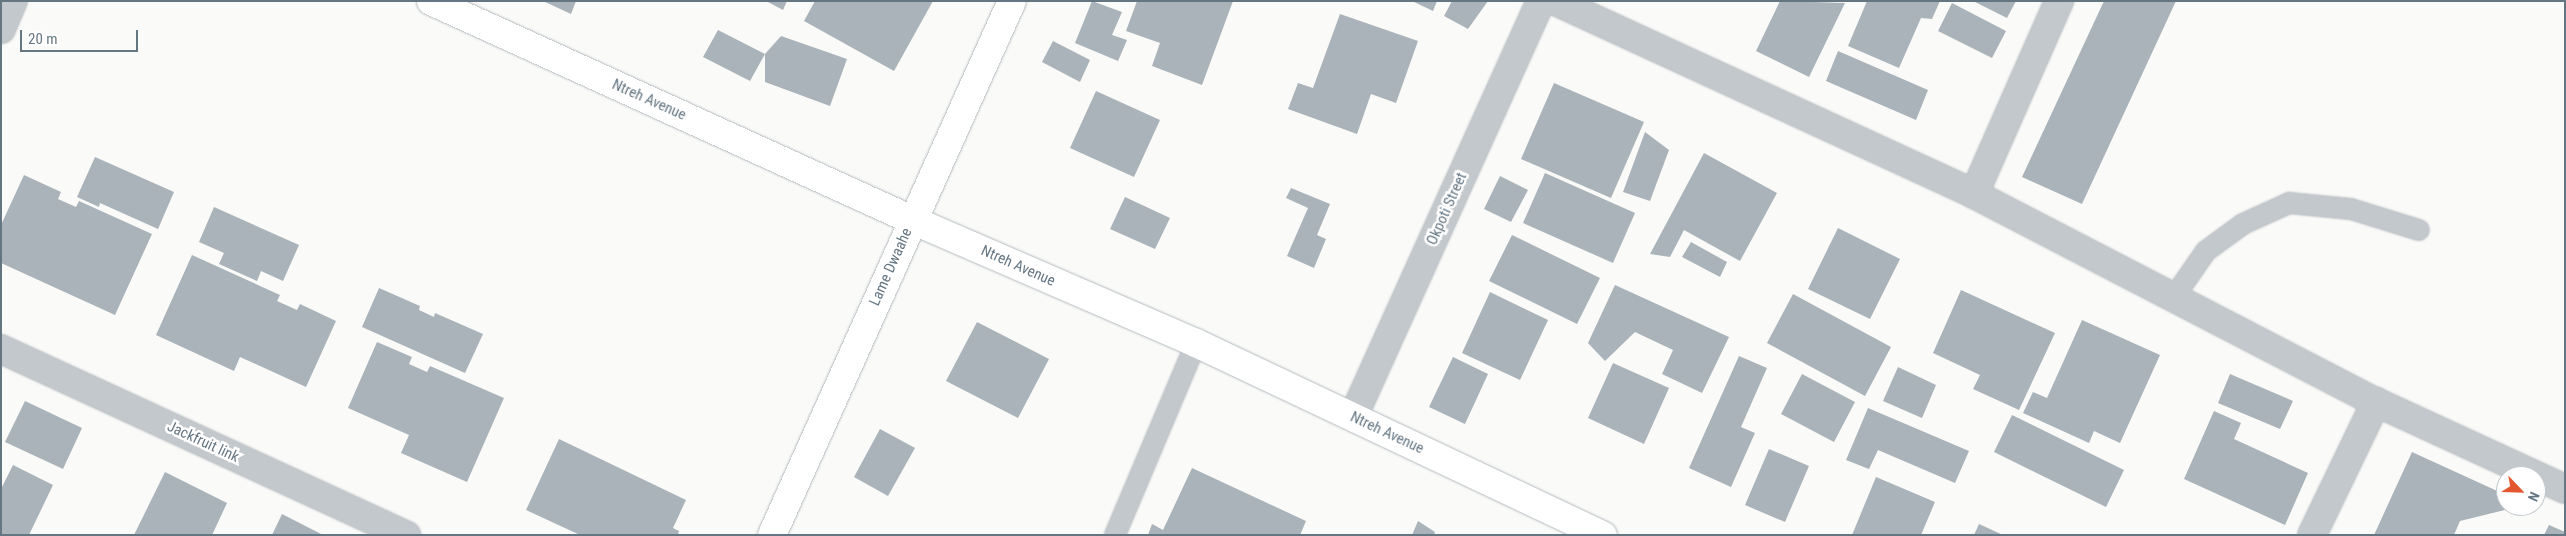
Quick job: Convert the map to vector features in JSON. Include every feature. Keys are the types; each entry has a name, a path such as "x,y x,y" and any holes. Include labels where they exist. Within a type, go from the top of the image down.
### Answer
{"street":[{"path":"1,28 14,1"},
{"name":"Ntreh Avenue","path":"432,1 912,220 1196,343 1603,535"},
{"name":"Lame Dwaahe","path":"772,535 1012,1"},
{"name":"Okpoti Street","path":"1352,417 1541,1"},
{"path":"1555,1 1974,194 2376,402 2565,489"},
{"path":"1974,194 2060,1"},
{"name":"Jackfruit link","path":"1,349 406,535"},
{"path":"2312,535 2376,402"}],"lane":[{"path":"2174,297 2206,251 2243,224 2289,202 2351,209 2419,230"},
{"path":"1115,535 1196,343"}],"building":[{"path":"543,1 576,1 571,14"},
{"path":"766,1 787,1 783,10"},
{"path":"815,1 933,1 894,71 804,21"},
{"path":"1092,1 1122,12 1112,35 1127,40 1118,61 1075,43"},
{"path":"1137,1 1233,1 1202,85 1152,66 1160,43 1126,31"},
{"path":"1412,1 1437,1 1433,11"},
{"path":"1452,1 1488,1 1468,29 1444,16"},
{"path":"1780,1 1845,3 1809,77 1756,51"},
{"path":"1867,1 1940,1 1932,19 1921,18 1899,68 1848,46"},
{"path":"1973,1 2016,1 2007,18"},
{"path":"2104,1 2176,1 2082,204 2022,177"},
{"path":"1952,3 2006,31 1992,58 1938,31"},
{"path":"1340,14 1418,41 1396,103 1371,94 1357,134 1288,109 1298,83 1313,88"},
{"path":"718,30 765,54 750,81 703,57"},
{"path":"781,36 847,59 830,106 765,82 765,54"},
{"path":"1053,41 1090,60 1080,82 1042,62"},
{"path":"1838,51 1928,90 1916,120 1826,81"},
{"path":"1554,83 1644,122 1611,198 1521,159"},
{"path":"1096,91 1160,120 1134,177 1070,148"},
{"path":"1645,132 1669,150 1650,201 1623,192"},
{"path":"1704,153 1777,193 1740,261 1684,230 1670,257 1650,254"},
{"path":"95,157 174,192 158,229 100,203 99,207 77,197"},
{"path":"1545,173 1635,213 1613,263 1523,223"},
{"path":"24,175 61,192 58,199 76,207 79,201 152,234 115,315 1,263 1,225"},
{"path":"1500,176 1528,190 1511,222 1484,209"},
{"path":"1291,188 1330,204 1317,235 1326,239 1314,268 1287,256 1308,208 1286,198"},
{"path":"1125,197 1170,218 1155,249 1110,229"},
{"path":"214,207 299,245 283,281 261,271 257,281 219,264 224,253 199,242"},
{"path":"1838,228 1900,259 1870,319 1808,289"},
{"path":"1512,235 1600,278 1577,324 1489,281"},
{"path":"1691,242 1727,262 1720,277 1682,257"},
{"path":"192,255 280,295 277,301 297,310 300,304 336,321 306,387 240,357 234,371 156,335"},
{"path":"1615,285 1729,337 1702,393 1662,374 1673,350 1635,332 1605,361 1588,343"},
{"path":"379,288 420,306 419,310 434,317 435,313 483,334 465,373 362,327"},
{"path":"1961,290 2055,333 2019,410 1973,389 1980,375 1933,353"},
{"path":"1490,292 1548,320 1520,380 1462,353"},
{"path":"1793,294 1891,347 1865,396 1767,343"},
{"path":"2082,320 2160,355 2120,443 2094,431 2089,443 2023,413 2033,392 2047,398"},
{"path":"977,322 1049,359 1018,418 946,381"},
{"path":"377,342 412,357 409,364 427,372 430,366 504,398 467,482 401,453 409,435 348,408"},
{"path":"1739,356 1767,368 1741,427 1755,433 1731,487 1689,468"},
{"path":"1453,357 1488,374 1465,424 1429,407"},
{"path":"1613,363 1669,388 1644,444 1588,418"},
{"path":"1898,367 1936,385 1922,418 1883,401"},
{"path":"1802,374 1855,402 1834,442 1781,414"},
{"path":"2230,374 2293,401 2280,429 2218,403"},
{"path":"25,401 82,428 63,469 5,442"},
{"path":"1868,408 1969,451 1955,483 1878,450 1869,469 1846,460"},
{"path":"2214,411 2241,423 2234,439 2308,473 2285,525 2184,479"},
{"path":"2012,415 2124,470 2106,507 1994,452"},
{"path":"880,429 915,448 888,496 854,477"},
{"path":"559,439 686,500 673,528 679,531 678,535 580,535 526,510"},
{"path":"1769,449 1809,466 1785,522 1745,505"},
{"path":"2412,452 2496,490 2496,512 2460,521 2454,535 2374,535"},
{"path":"13,465 53,485 29,535 1,535 1,489"},
{"path":"1192,468 1306,521 1300,535 1148,535 1152,524 1163,530"},
{"path":"165,472 227,503 212,535 134,535"},
{"path":"1876,477 1935,502 1921,535 1852,535"},
{"path":"282,514 323,535 272,535"},
{"path":"1418,521 1435,532 1434,535 1412,535"},
{"path":"1979,524 2003,535 1974,535"},
{"path":"2549,525 2565,532 2565,535 2544,535"}]}
